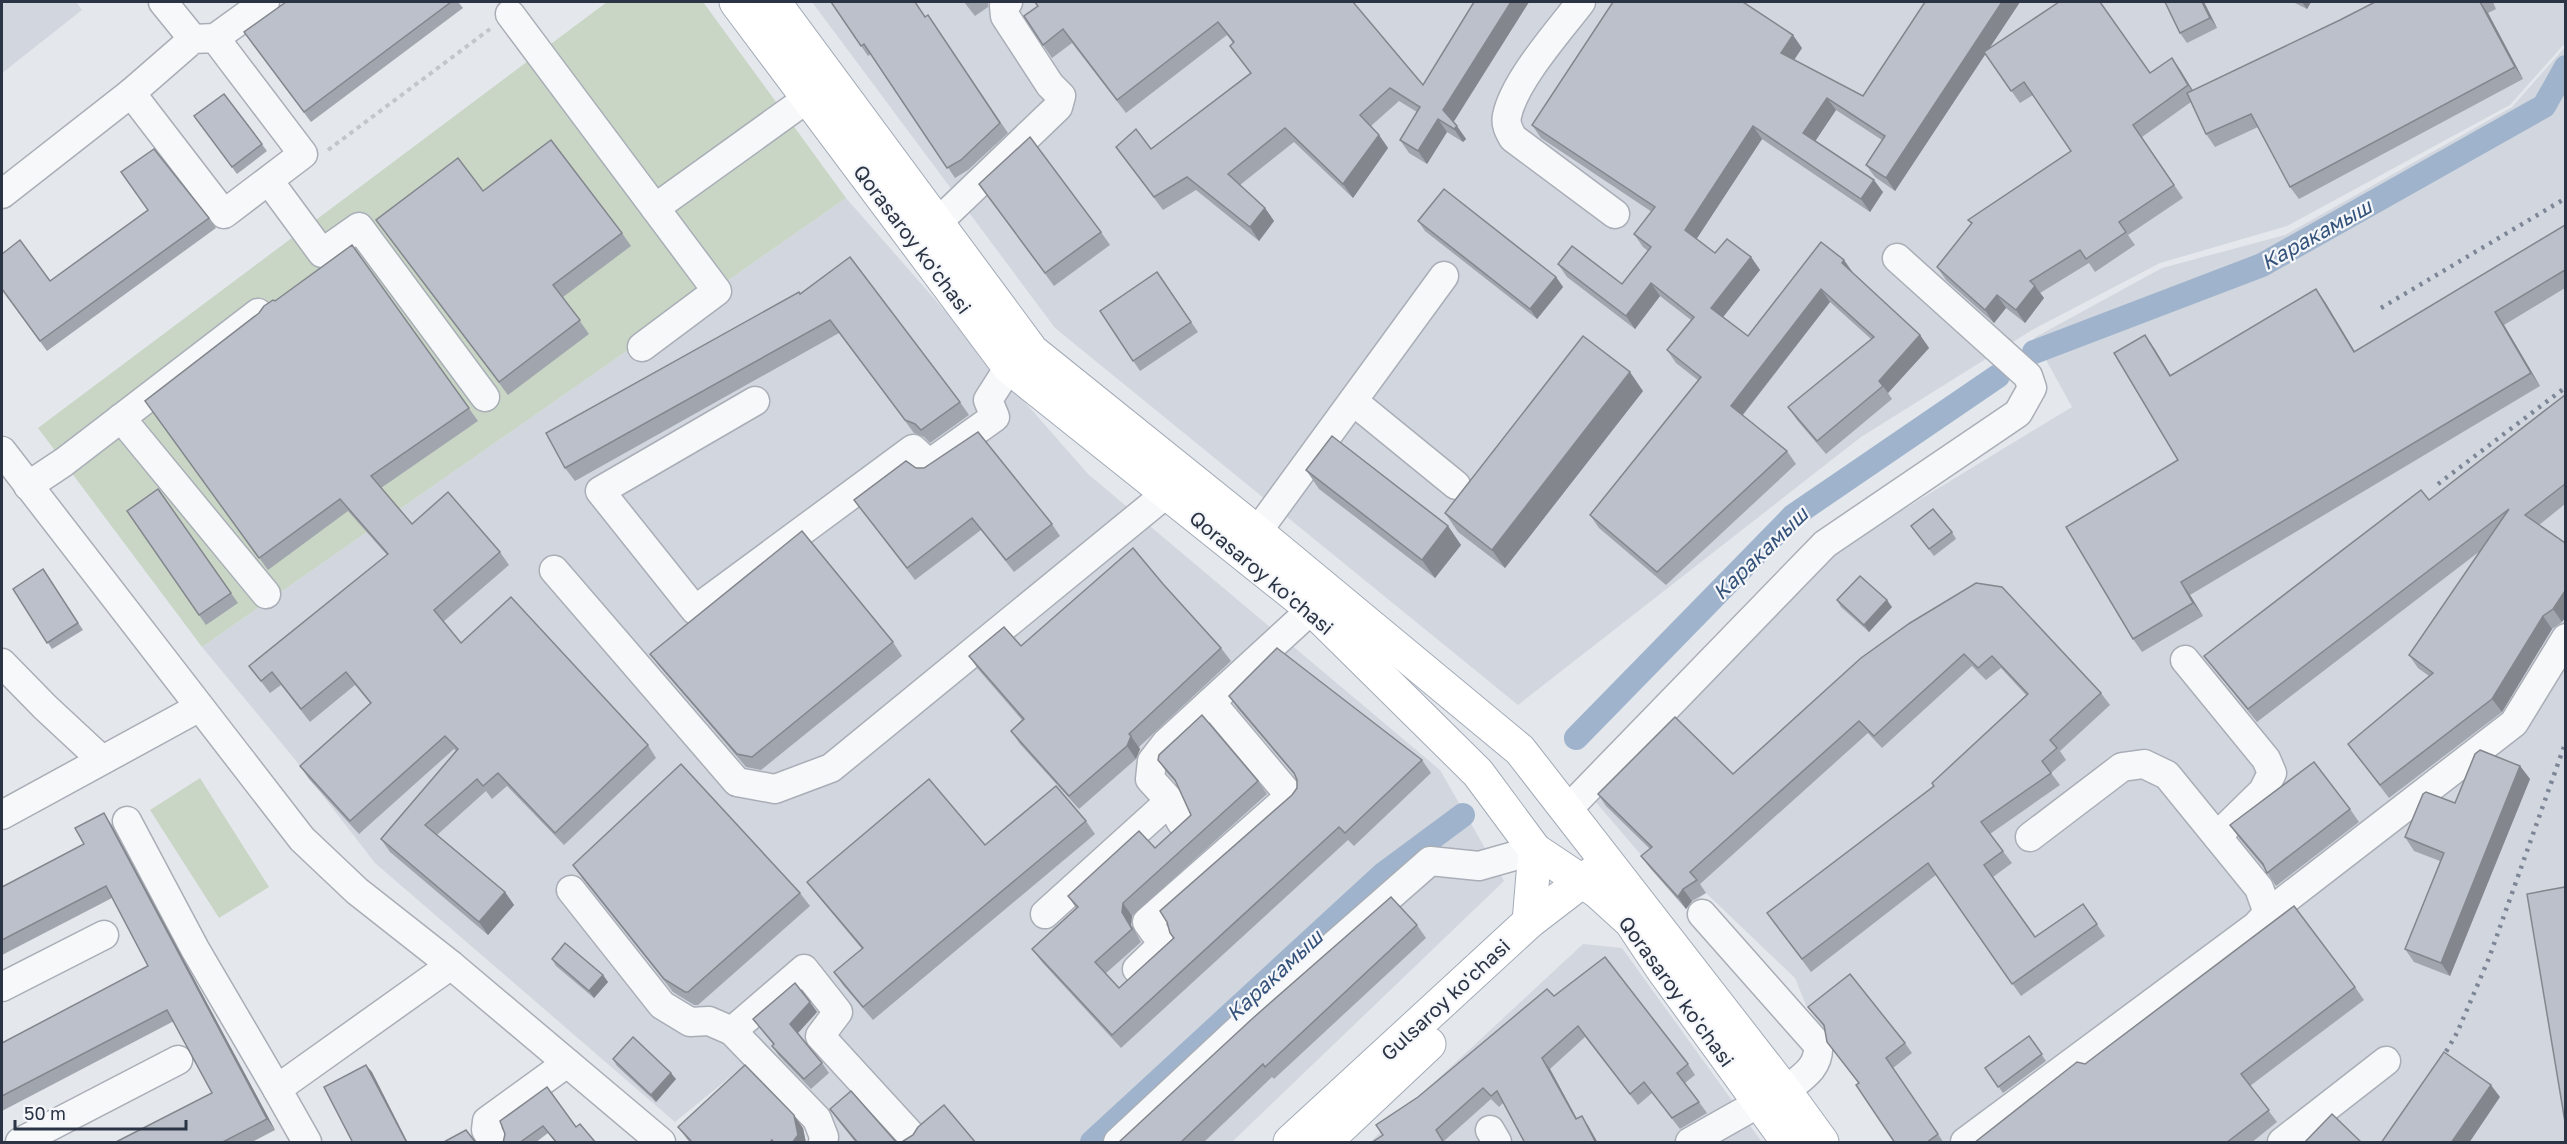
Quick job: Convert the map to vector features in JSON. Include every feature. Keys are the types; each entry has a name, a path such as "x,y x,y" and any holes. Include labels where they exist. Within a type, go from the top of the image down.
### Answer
{"main road":[{"name":"Qorasaroy ko'chasi","path":"736,2 1008,367 1176,484 1257,532 1520,750 1561,803 1602,878 1772,1097 1822,1143"},
{"name":"Qorasaroy ko'chasi","path":"774,2 1032,351 1312,609 1478,773 1535,849 1602,878"},
{"path":"1529,922 1535,849"},
{"name":"Gulsaroy ko'chasi","path":"1290,1143 1529,922 1602,878"},
{"name":"Gulsaroy ko'chasi","path":"1325,1143 1556,925 1602,878"},
{"name":"Qorasaroy ko'chasi","path":"1772,1097 1788,1143"}],"street":[{"path":"131,93 225,214 303,154 204,38 163,2"},
{"path":"2,194 204,38 265,2"},
{"path":"937,223 1058,107 1061,96 1050,85 1005,16 1004,6 1008,2"},
{"path":"1581,2 1516,93 1506,123 1513,138 1615,214"},
{"path":"510,14 717,291 642,347"},
{"path":"655,208 808,98"},
{"path":"269,181 322,253 359,227 485,397"},
{"path":"1561,803 1825,544 2018,412 2025,402 2032,388 2028,376 1897,258"},
{"path":"1257,532 1444,276"},
{"path":"28,486 64,462 258,313"},
{"path":"755,401 600,491 695,610 913,449 929,464 995,417 988,400 1008,367"},
{"path":"1353,400 1456,485"},
{"path":"121,418 266,594"},
{"path":"2,452 198,708 302,839 357,891 451,965 661,1143"},
{"path":"554,570 736,782 775,789 831,768 1176,484"},
{"path":"1045,914 1175,812 1150,779 1152,760 1166,744 1312,609"},
{"path":"1965,1143 2256,926 2268,913 2514,723 2565,638"},
{"path":"2185,660 2266,759 2272,773 2263,791 2217,836"},
{"path":"2,663 102,760"},
{"path":"1137,969 1163,944 1147,922 1290,796 1211,702"},
{"path":"2,815 198,708"},
{"path":"2030,837 2122,767 2144,764 2168,775 2259,888 2268,913"},
{"path":"128,821 195,949 277,1089 303,1141"},
{"path":"1118,1143 1251,1018 1430,861 1479,866 1535,849"},
{"path":"571,890 662,1005 690,1022 709,1021 732,1031 817,1119 826,1141"},
{"path":"1690,1143 1719,1134 1812,1069 1819,1056 1818,1046 1702,914"},
{"path":"2,987 104,934"},
{"path":"277,1089 451,965"},
{"path":"732,1031 804,969 838,1012 820,1036 909,1133"},
{"path":"20,1143 178,1060"},
{"path":"2282,1143 2386,1061"},
{"path":"494,1143 486,1130 487,1121 567,1063"}],"path":[{"path":"322,154 510,14"}],"shaded area":[{"path":"2,2 76,2 82,10 2,73"},
{"path":"812,2 2565,2 2566,42 2510,105 2287,226 2160,263 2032,330 1861,437 1518,705 1055,328"},
{"path":"2565,47 2565,1142 1898,1142 1806,1005 1795,978 1706,893 1687,909 1595,801 1822,559 2072,407 2034,338 2162,268 2285,235 2512,107"},
{"path":"846,198 1088,474 1440,770 1504,881 1232,1142 827,1142 751,1060 675,1122 375,863 293,757 202,647"},
{"path":"1583,944 1622,948 1762,1142 1370,1142"}],"green space":[{"path":"607,2 703,2 846,198 202,647 38,428"},
{"path":"200,778 269,887 219,918 150,810"}],"building":[{"path":"286,2 451,2 304,112 244,32"},
{"path":"831,2 915,2 925,17 928,15 1000,123 961,160 947,168 864,44 861,46"},
{"path":"1035,2 1353,2 1423,85 1474,2 1511,2 1443,110 1457,126 1454,129 1438,119 1418,151 1400,140 1420,107 1390,88 1360,115 1379,135 1343,184 1285,128 1228,174 1265,208 1250,227 1187,177 1154,197 1116,147 1136,129 1151,149 1251,73 1230,46 1234,42 1218,22 1117,100 1063,29 1043,45 1024,16 1038,6"},
{"path":"1613,2 1743,2 1793,35 1781,53 1863,96 1925,2 2002,2 1886,178 1866,165 1885,136 1827,98 1803,133 1874,180 1861,199 1753,126 1685,230 1715,253 1727,239 1751,257 1711,308 1748,336 1821,242 1844,260 1842,263 1920,335 1879,381 1883,386 1817,441 1788,407 1874,337 1821,289 1731,406 1787,451 1657,572 1590,515 1701,377 1667,350 1694,317 1651,283 1626,316 1558,264 1572,246 1622,284 1651,247 1634,234 1655,207 1532,125"},
{"path":"2059,2 2100,2 2150,73 2172,58 2188,85 2133,125 2174,185 2119,222 2126,232 2086,259 2080,250 2030,281 2035,286 2016,310 1997,295 1985,310 1937,267 1972,223 1968,220 2071,151 2024,82 2011,91 1984,52"},
{"path":"2165,2 2202,2 2210,18 2180,33"},
{"path":"2375,2 2480,2 2515,67 2290,187 2251,114 2206,134 2187,93"},
{"path":"224,94 262,144 232,167 194,116"},
{"path":"1030,137 1101,232 1045,273 979,184"},
{"path":"551,140 622,233 553,285 580,320 499,382 376,220 458,158 483,191"},
{"path":"154,149 209,218 40,341 2,289 2,254 20,240 50,281 148,210 121,172"},
{"path":"1444,189 1556,277 1530,309 1418,221"},
{"path":"2565,225 2565,270 2495,312 2531,373 2181,582 2193,603 2133,639 2066,527 2178,460 2114,353 2145,335 2170,376 2316,289 2354,352"},
{"path":"352,245 469,408 371,476 412,524 448,492 500,552 434,610 461,643 511,597 648,745 555,833 498,773 483,786 477,779 425,825 505,892 479,922 381,839 458,749 445,736 350,821 300,766 371,703 346,672 301,709 272,672 261,681 249,666 388,554 340,499 259,558 145,401 259,313 264,306 275,301"},
{"path":"850,257 960,402 921,430 915,424 905,420 830,320 565,468 546,433 799,292 800,294"},
{"path":"1157,272 1191,322 1133,361 1100,311"},
{"path":"1583,336 1630,372 1492,550 1445,513"},
{"path":"2565,395 2565,484 2525,515 2565,543 2565,591 2553,609 2543,616 2492,699 2380,785 2348,744 2433,673 2409,655 2509,509 2248,709 2204,656 2421,490 2429,500"},
{"path":"978,432 1052,524 1006,560 972,518 907,568 854,500 906,461 916,468 924,468"},
{"path":"1332,436 1448,526 1422,560 1306,470"},
{"path":"158,489 231,593 199,615 127,511"},
{"path":"1933,509 1952,532 1929,549 1911,526"},
{"path":"802,531 893,642 752,757 737,754 650,654"},
{"path":"1133,548 1221,648 1129,734 1131,736 1127,746 1069,796 1011,731 1024,719 969,656 1004,627 1021,646"},
{"path":"43,569 78,623 47,643 13,589"},
{"path":"1860,576 1887,600 1864,625 1837,600"},
{"path":"1976,583 2002,587 2101,693 2050,740 2057,748 2042,761 2051,773 1981,822 2003,851 1984,865 2035,937 2083,904 2097,924 2012,984 1928,863 1802,959 1767,913 1934,786 1932,783 2028,694 1992,656 1978,668 1964,654 1874,736 1859,721 1690,872 1697,880 1683,889 1678,897 1641,856 1652,847 1598,794 1675,717 1733,774 1861,658 1910,623"},
{"path":"1277,648 1422,760 1345,833 1339,827 1112,1035 1032,949 1078,907 1068,896 1139,831 1155,848 1191,815 1175,780 1158,760 1159,755 1202,715 1258,781 1123,903 1122,912 1132,929 1095,962 1119,988 1174,938 1160,911 1292,795 1297,788 1294,773 1229,696"},
{"path":"2480,750 2520,766 2441,963 2405,949 2444,853 2405,837 2423,794 2426,792 2455,803 2475,754"},
{"path":"2314,762 2350,809 2267,873 2263,864 2230,825"},
{"path":"681,764 800,893 688,992 664,979 573,865"},
{"path":"929,779 985,845 1056,786 1086,821 863,1007 834,972 863,948 807,882"},
{"path":"104,813 267,1119 221,1143 114,1143 212,1093 167,1010 2,1096 2,1043 148,966 106,886 2,940 2,887 84,844 75,828"},
{"path":"2565,887 2565,1122 2527,894"},
{"path":"1391,897 1417,925 1265,1067 1263,1064 1180,1143 1118,1143 1253,1018"},
{"path":"2294,906 2355,987 2241,1074 2269,1110 2226,1143 1974,1143 2077,1062 2085,1064"},
{"path":"565,943 603,975 589,991 552,959"},
{"path":"1605,957 1688,1064 1677,1073 1699,1102 1672,1118 1644,1082 1630,1094 1578,1026 1542,1058 1576,1119 1582,1116 1596,1143 1525,1143 1497,1091 1491,1096 1483,1088 1436,1130 1444,1143 1371,1143 1383,1135 1376,1125 1418,1097 1547,989 1554,996"},
{"path":"1850,974 1905,1043 1886,1058 1938,1134 1926,1143 1895,1143 1856,1085 1859,1083 1827,1042 1824,1025 1808,1007"},
{"path":"795,983 810,1002 790,1024 822,1063 804,1079 772,1046 774,1044 753,1019"},
{"path":"2029,1036 2042,1054 1998,1087 1985,1068"},
{"path":"633,1037 671,1073 651,1095 613,1059"},
{"path":"2444,1052 2491,1085 2451,1143 2381,1143"},
{"path":"366,1065 407,1143 353,1143 324,1087"},
{"path":"745,1065 794,1115 798,1135 792,1143 774,1143 772,1140 769,1143 693,1143 678,1127"},
{"path":"547,1087 576,1127 580,1124 596,1143 557,1143 543,1126 519,1143 503,1143 505,1134 500,1121"},
{"path":"851,1091 897,1143 858,1143 830,1109"},
{"path":"944,1105 976,1143 900,1143 913,1135 918,1127"},
{"path":"2332,1114 2362,1143 2304,1143"},
{"path":"466,1130 476,1143 442,1143"}],"waterway":[{"name":"Каракамыш","path":"2034,352 2262,265 2544,106 2566,67"},
{"name":"Каракамыш","path":"1576,738 1793,516 1998,376"},
{"name":"Каракамыш","path":"1092,1142 1382,875 1463,815"}],"railway":[{"path":"2381,308 2566,198"},
{"path":"2438,484 2566,387"},
{"path":"2437,1067 2457,1033 2489,958 2566,741"}]}
